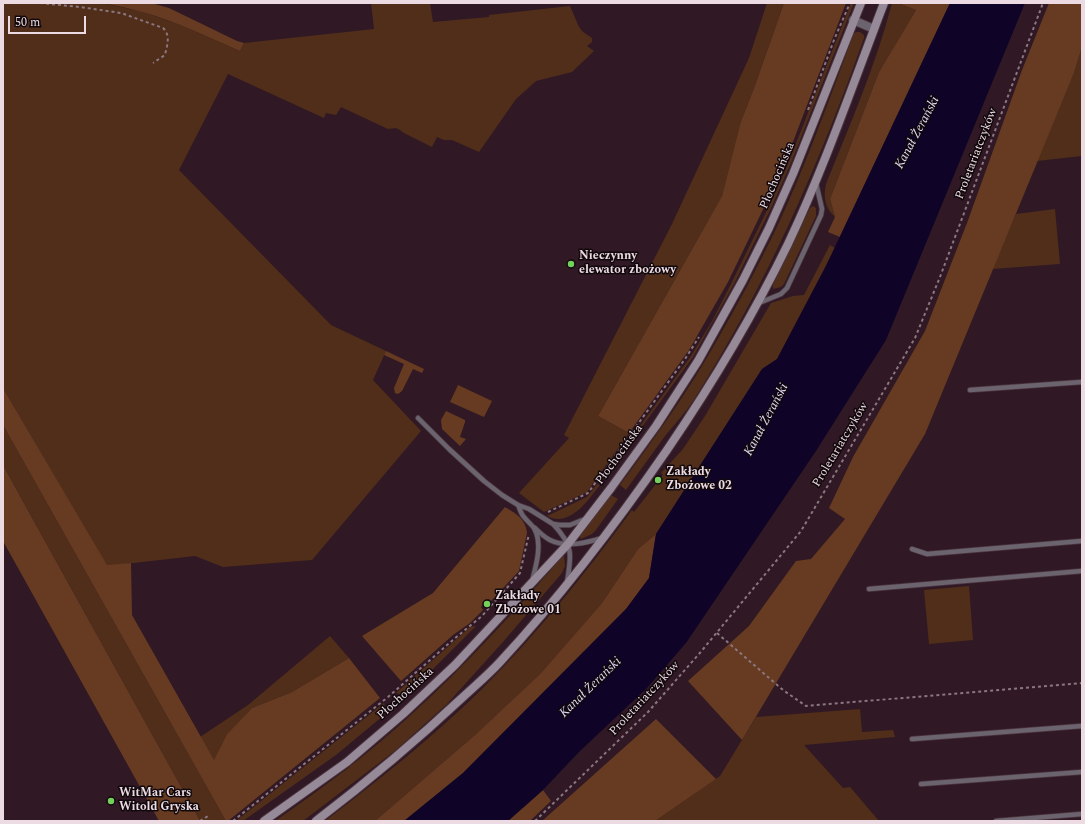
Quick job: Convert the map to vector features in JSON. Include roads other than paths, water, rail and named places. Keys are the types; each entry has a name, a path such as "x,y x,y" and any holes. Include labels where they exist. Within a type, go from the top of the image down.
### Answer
{"main road":[{"name":"Płochocińska","path":"264,821 347,762 403,714 455,665 568,544 656,426 698,361 743,280 769,228 793,174 861,3"},
{"path":"316,821 367,782 424,734 499,663 604,538 644,483 717,374 757,304 788,243 815,181 884,3"}],"street":[{"path":"853,20 874,29"}],"lane":[{"path":"757,304 781,294 787,288 821,215 822,209 815,181"},
{"path":"970,390 1082,382"},
{"path":"418,418 484,481 518,506 529,509 553,524 563,534 568,544 571,561 567,583"},
{"path":"518,506 523,516 533,527 557,543 583,544 604,538"},
{"path":"553,524 570,524 587,519"},
{"path":"531,584 538,552 536,532 533,527"},
{"path":"912,549 927,554 1082,541"},
{"path":"869,589 1082,572"},
{"path":"912,739 1082,726"},
{"path":"921,784 1082,772"},
{"path":"996,821 1082,814"}],"water":[{"name":"Kanał Żerański","path":"950,3 1025,3 886,340 816,451 686,643 647,688 579,752 543,790 508,821 404,821 463,773 626,609 649,578 656,534 762,369 777,359 825,268"}],"place":[{"name":"Nieczynny elewator zbożowy","path":"571,264"},
{"name":"Zakłady Zbożowe 02","path":"658,480"},
{"name":"Zakłady Zbożowe 01","path":"487,604"},
{"name":"WitMar Cars Witold Gryska","path":"111,801"}]}
